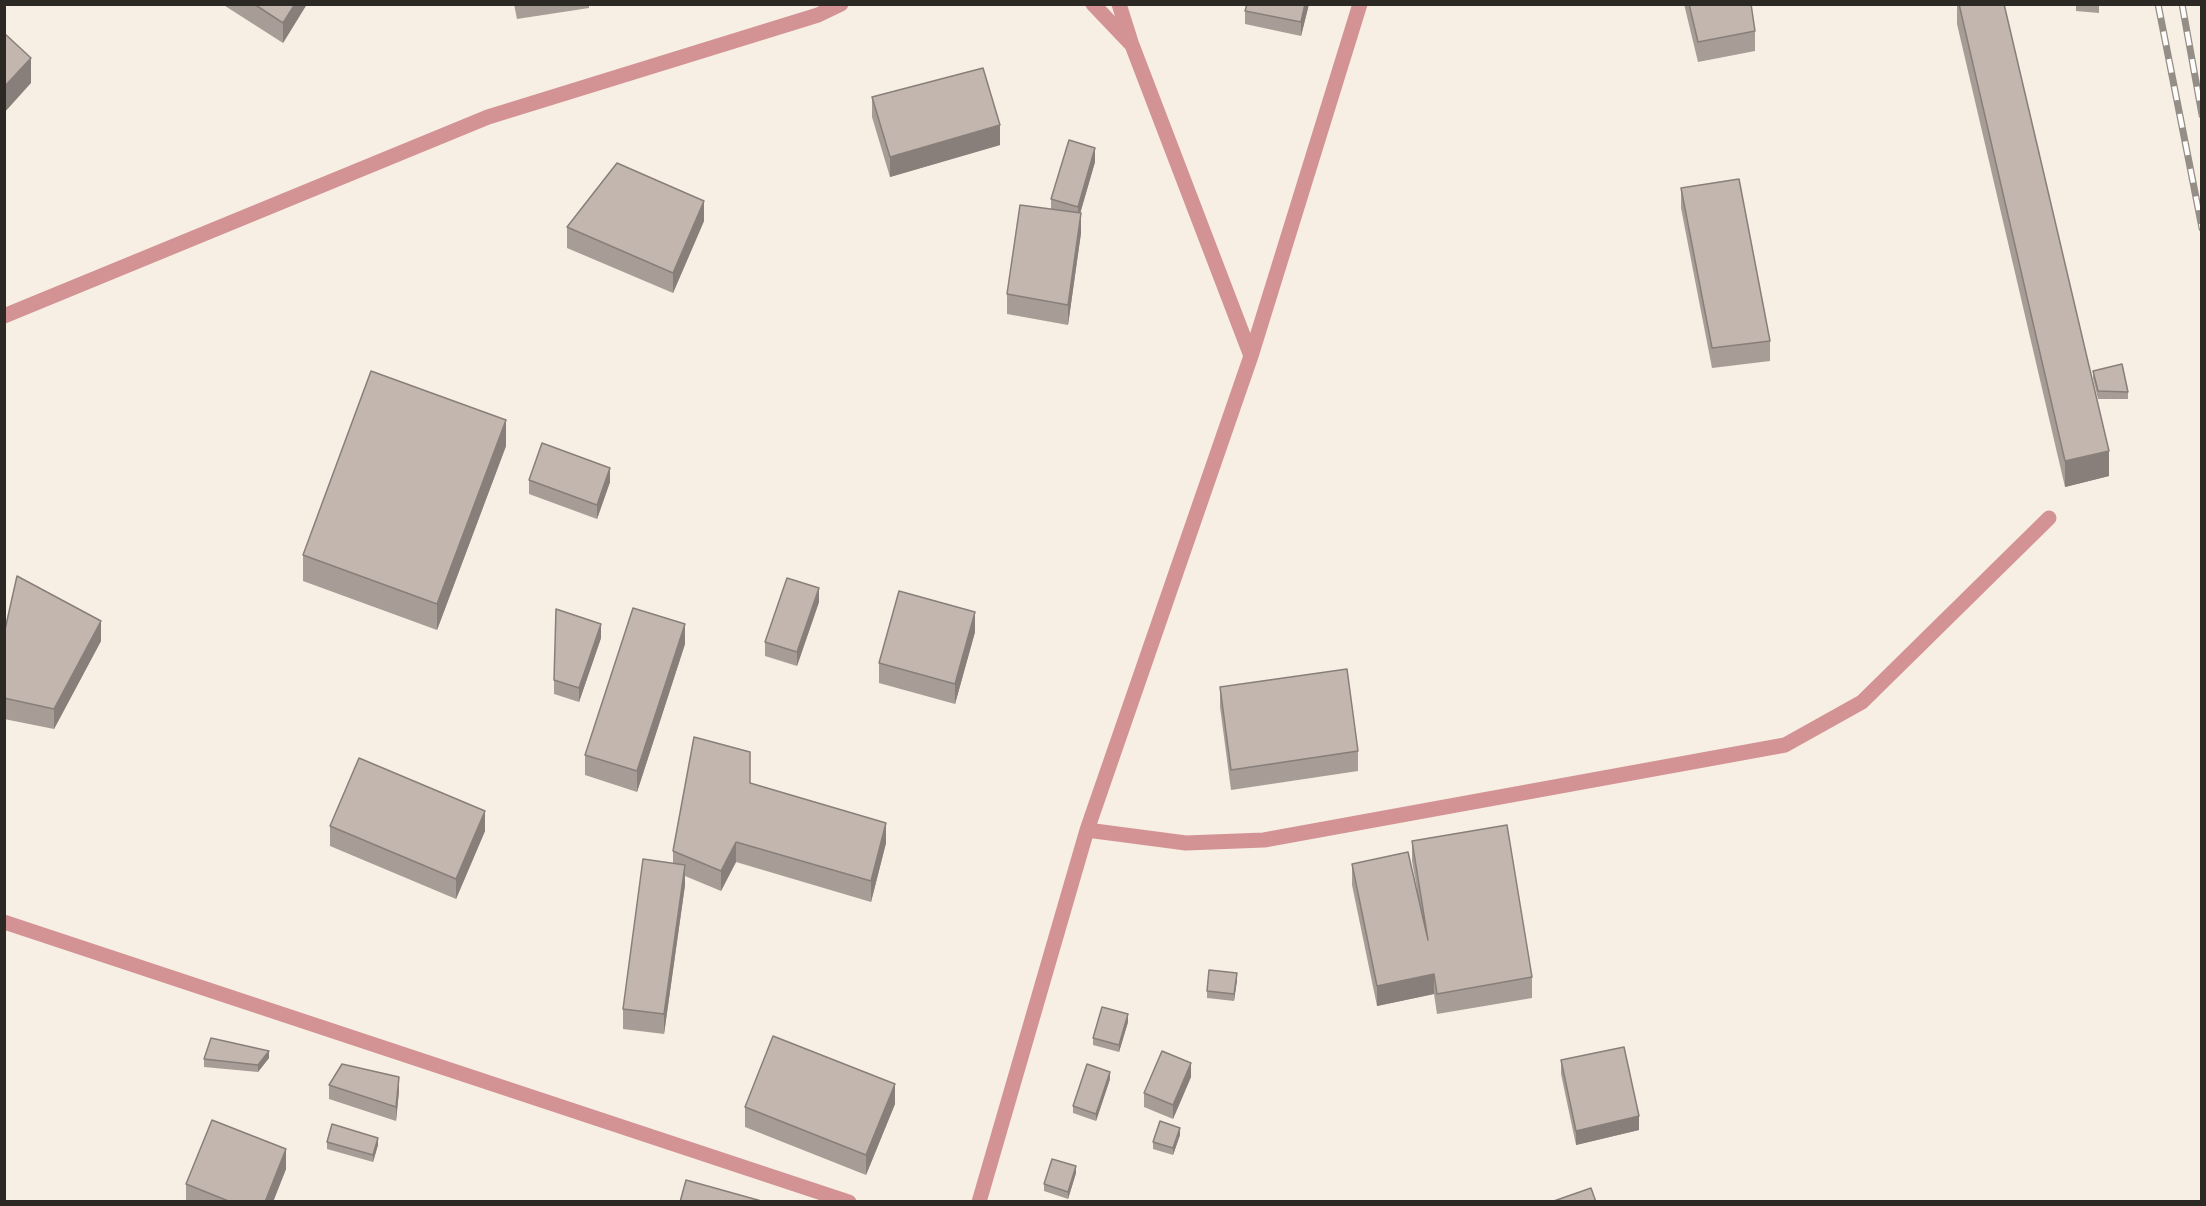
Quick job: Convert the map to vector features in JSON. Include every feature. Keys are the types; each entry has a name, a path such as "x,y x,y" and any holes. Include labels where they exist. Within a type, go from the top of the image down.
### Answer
{"street":[{"path":"4,316 488,117 818,15 841,4"},
{"path":"1093,4 1132,45"},
{"path":"1119,4 1132,45 1251,356"},
{"path":"979,1202 1087,830 1251,356 1360,4"},
{"path":"1087,830 1186,843 1264,840 1785,744 1862,702 2049,518"},
{"path":"4,922 849,1202"}],"building":[{"path":"254,4 295,4 283,23"},
{"path":"1247,4 1305,4 1301,22 1245,11"},
{"path":"1689,4 1751,4 1755,31 1698,42"},
{"path":"1959,4 2004,4 2109,451 2065,461"},
{"path":"4,33 31,58 4,87"},
{"path":"983,68 1000,125 890,157 872,97"},
{"path":"1069,140 1095,148 1078,207 1051,199"},
{"path":"617,163 704,201 673,273 567,227"},
{"path":"1739,179 1770,341 1712,348 1681,188"},
{"path":"1020,205 1081,213 1068,305 1007,294"},
{"path":"2122,364 2128,392 2098,391 2093,371"},
{"path":"371,371 506,420 437,604 303,555"},
{"path":"542,443 610,468 597,505 529,480"},
{"path":"17,576 101,621 54,709 4,698 4,634"},
{"path":"787,578 819,588 797,652 765,642"},
{"path":"899,591 975,612 955,684 879,663"},
{"path":"633,608 685,624 637,771 585,755"},
{"path":"556,609 601,624 579,688 554,680"},
{"path":"1347,669 1358,751 1231,770 1220,687"},
{"path":"694,737 750,752 750,783 886,823 871,881 736,842 721,871 673,851"},
{"path":"359,758 485,811 456,879 330,826"},
{"path":"1507,825 1532,977 1437,994 1434,974 1377,986 1352,864 1408,852 1428,940 1412,841"},
{"path":"643,859 685,865 664,1014 623,1009"},
{"path":"1209,970 1237,973 1234,994 1207,991"},
{"path":"1102,1007 1128,1014 1119,1045 1093,1038"},
{"path":"773,1036 895,1084 866,1155 745,1107"},
{"path":"211,1038 269,1051 258,1065 204,1059"},
{"path":"1624,1047 1639,1116 1576,1131 1561,1060"},
{"path":"1162,1051 1191,1063 1173,1105 1144,1093"},
{"path":"342,1064 399,1077 396,1107 329,1085"},
{"path":"1087,1064 1110,1072 1096,1114 1073,1106"},
{"path":"212,1120 286,1149 265,1202 231,1202 186,1184"},
{"path":"1160,1121 1180,1128 1173,1148 1153,1142"},
{"path":"332,1124 378,1138 373,1155 327,1142"},
{"path":"1052,1159 1076,1166 1068,1192 1044,1184"},
{"path":"686,1180 765,1202 680,1202"},
{"path":"1591,1188 1596,1202 1551,1202"}],"railway":[{"path":"2158,4 2202,228"},
{"path":"2182,4 2202,115"}]}
